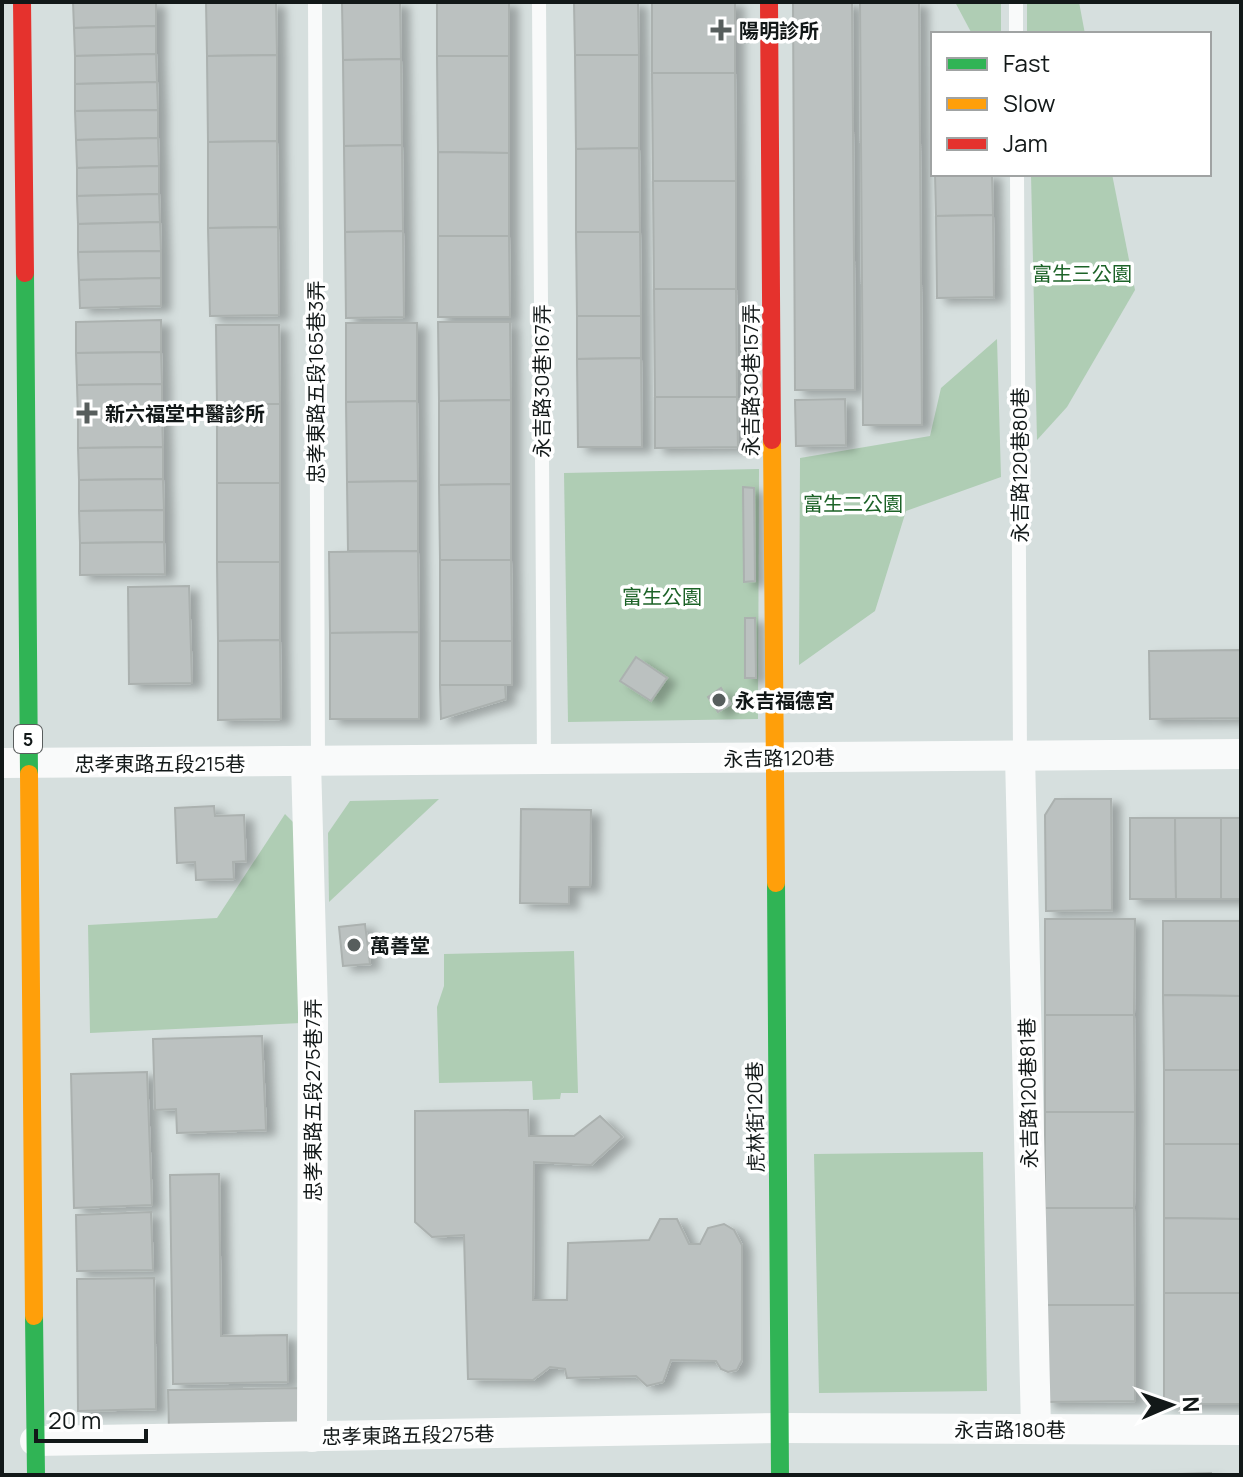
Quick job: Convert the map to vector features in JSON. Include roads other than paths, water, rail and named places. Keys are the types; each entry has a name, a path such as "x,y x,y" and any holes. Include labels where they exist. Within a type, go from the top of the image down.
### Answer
{"main road":[{"name":"5","path":"22,2 15,763 36,1475"},
{"name":"永吉路30巷157弄","path":"769,2 774,758"},
{"name":"虎林街120巷","path":"774,758 780,1475"}],"street":[{"name":"永吉路120巷","path":"312,762 1241,754"},
{"name":"永吉路120巷81巷","path":"1020,756 1036,1429"},
{"name":"忠孝東路五段215巷","path":"15,763 312,762"},
{"name":"忠孝東路五段275巷7弄","path":"312,762 312,1437"},
{"name":"永吉路180巷","path":"780,1428 1241,1430"},
{"name":"忠孝東路五段275巷","path":"35,1441 780,1428"}],"lane":[{"name":"忠孝東路五段165巷3弄","path":"312,762 315,2"},
{"name":"永吉路30巷167弄","path":"539,2 544,760"},
{"path":"1016,2 1016,32"},
{"name":"永吉路120巷80巷","path":"1017,176 1020,756"}],"place":[{"name":"陽明診所","path":"721,30"},
{"name":"新六福堂中醫診所","path":"87,413"},
{"name":"永吉福德宮","path":"719,700"},
{"name":"萬善堂","path":"354,945"}],"park label":[{"name":"富生三公園","path":"1082,273"},
{"name":"富生二公園","path":"853,503"},
{"name":"富生公園","path":"662,596"}]}
